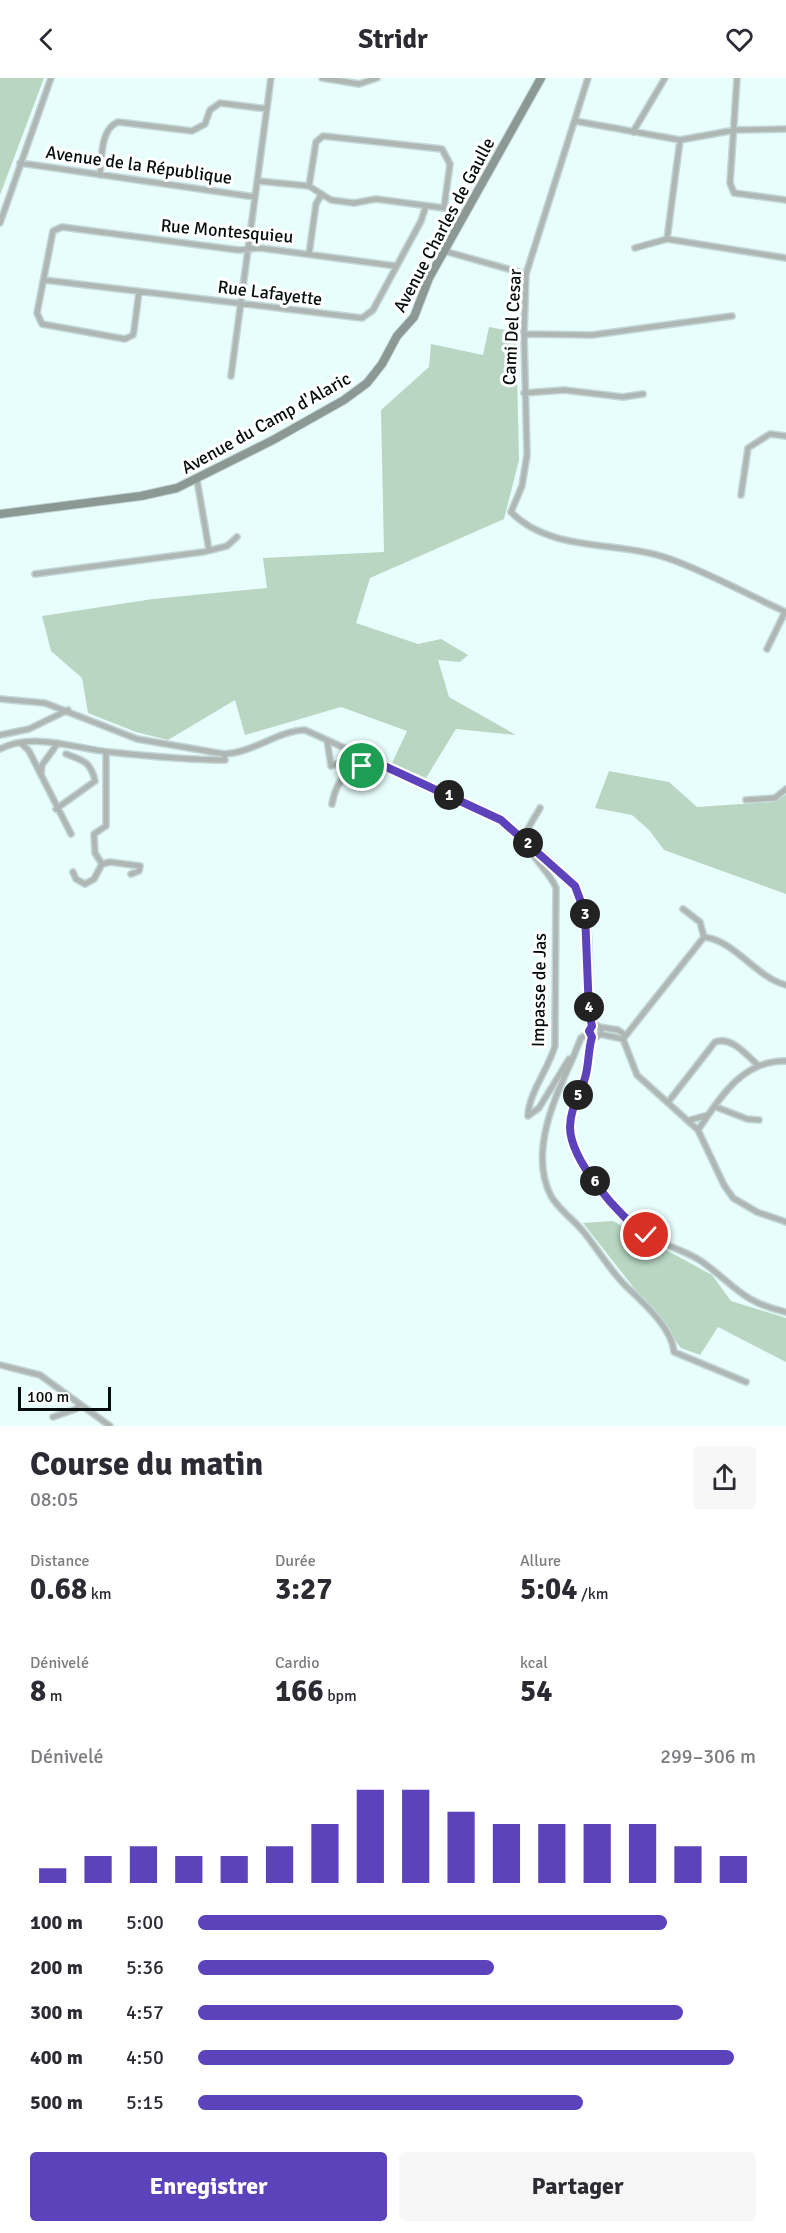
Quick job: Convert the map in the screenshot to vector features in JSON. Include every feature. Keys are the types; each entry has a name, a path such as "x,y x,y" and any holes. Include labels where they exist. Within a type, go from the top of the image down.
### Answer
{"main road":[{"name":"Avenue Charles de Gaulle","path":"367,383 382,364 397,336 414,316 429,278 541,78"},
{"name":"Avenue du Camp d'Alaric","path":"0,514 141,496 177,488 197,480 344,400 367,383"}],"street":[{"path":"0,223 2,204 20,163 51,78"},
{"path":"231,376 271,78"},
{"path":"322,78 359,84 377,78"},
{"name":"Cami Del Cesar","path":"588,78 526,274 524,393 527,455 522,486 511,512 521,522 537,530 586,545 663,556 786,612"},
{"path":"633,132 665,78"},
{"path":"737,78 730,183 734,193 786,200"},
{"path":"99,175 105,134 111,124 118,122 192,131 205,124 210,110 220,103 267,109"},
{"path":"575,121 680,141 735,130 786,129"},
{"path":"444,208 450,164 447,154 442,149 323,135 316,142 309,186 321,195 331,200 351,203 372,199 444,208 464,216"},
{"path":"667,239 680,141"},
{"name":"Avenue de la République","path":"20,163 255,196"},
{"name":"Avenue de la République","path":"258,181 309,186"},
{"path":"309,254 316,204 321,195"},
{"name":"Rue Lafayette","path":"44,280 362,318 373,310 421,221 426,206"},
{"name":"Rue Montesquieu","path":"44,280 51,236 56,229 62,227 248,250 260,248 396,266"},
{"path":"635,248 667,239 786,258"},
{"path":"444,251 526,274"},
{"path":"44,280 37,313 42,324 120,339 133,335 139,292"},
{"path":"524,334 592,335 732,316"},
{"path":"524,393 564,390 623,397 643,394"},
{"path":"741,495 748,448 770,434 786,436"},
{"path":"197,480 209,550"},
{"path":"35,574 209,550 226,546 237,537"},
{"path":"768,650 786,612"},
{"path":"0,699 45,703 68,710 111,730 224,760"},
{"path":"0,735 29,729 68,710"},
{"path":"0,749 13,742 21,742 58,744 106,752 224,760 238,752 298,730 314,732 492,815 526,841 575,886 583,902 589,1012 600,1034"},
{"path":"327,740 332,766 349,759 367,758"},
{"path":"21,742 71,834"},
{"path":"41,778 42,765 58,744"},
{"path":"102,864 95,853 94,834 106,826 106,752"},
{"path":"56,809 95,781 92,769 86,761 66,754"},
{"path":"332,804 338,783 346,772 362,766 380,764"},
{"path":"746,800 775,798 786,789"},
{"path":"526,841 525,835 540,808"},
{"name":"Impasse de Jas","path":"526,841 526,845 548,872 556,888 555,1046 550,1066 528,1105 528,1116 539,1108 569,1059 572,1060"},
{"path":"73,872 76,879 85,884 94,879 102,864 110,862 140,866 139,871 131,874"},
{"path":"683,909 700,922 704,937"},
{"path":"624,1037 704,937"},
{"path":"704,937 718,940 772,980 786,985"},
{"path":"596,1026 590,1035 585,1077 573,1107 570,1125 574,1145 591,1176 618,1214 631,1225 660,1243 700,1261 746,1299 786,1312"},
{"path":"596,1026 618,1030 624,1037 638,1075 690,1120 698,1130 724,1185 734,1198 757,1212 786,1222"},
{"path":"572,1060 581,1038 600,1034 624,1037"},
{"path":"669,1101 715,1042 721,1040 732,1043 758,1065"},
{"name":"Impasse de Jas","path":"572,1060 555,1097 546,1125 544,1163 551,1196 564,1213 581,1228 623,1284 661,1324 673,1344 674,1352 746,1382"},
{"path":"698,1130 738,1078 758,1065 786,1061"},
{"path":"716,1107 747,1119 759,1120"},
{"path":"690,1120 709,1115"},
{"path":"0,1365 40,1375 110,1426"},
{"path":"53,1417 76,1409 80,1404"}],"green space":[{"path":"0,78 44,78 0,195"},
{"path":"489,327 516,332 519,460 504,519 370,578 356,623 418,644 441,639 468,655 460,662 438,660 449,697 516,735 456,729 426,778 392,763 407,731 341,707 245,735 235,700 168,740 136,732 88,713 82,678 51,651 42,616 153,599 267,588 263,558 384,552 381,410 429,367 431,344 483,355"},
{"path":"609,771 669,782 697,807 773,802 786,795 786,894 664,850 649,830 632,815 595,808"},
{"path":"613,1221 712,1275 731,1301 786,1318 786,1362 718,1327 700,1355 681,1348 583,1223"}],"route":[{"path":"362,766 380,764 501,820 575,886 583,902 585,913 589,1012 592,1026 589,1031 592,1037 585,1077 573,1107 570,1134 591,1176 618,1214 646,1235"}]}
